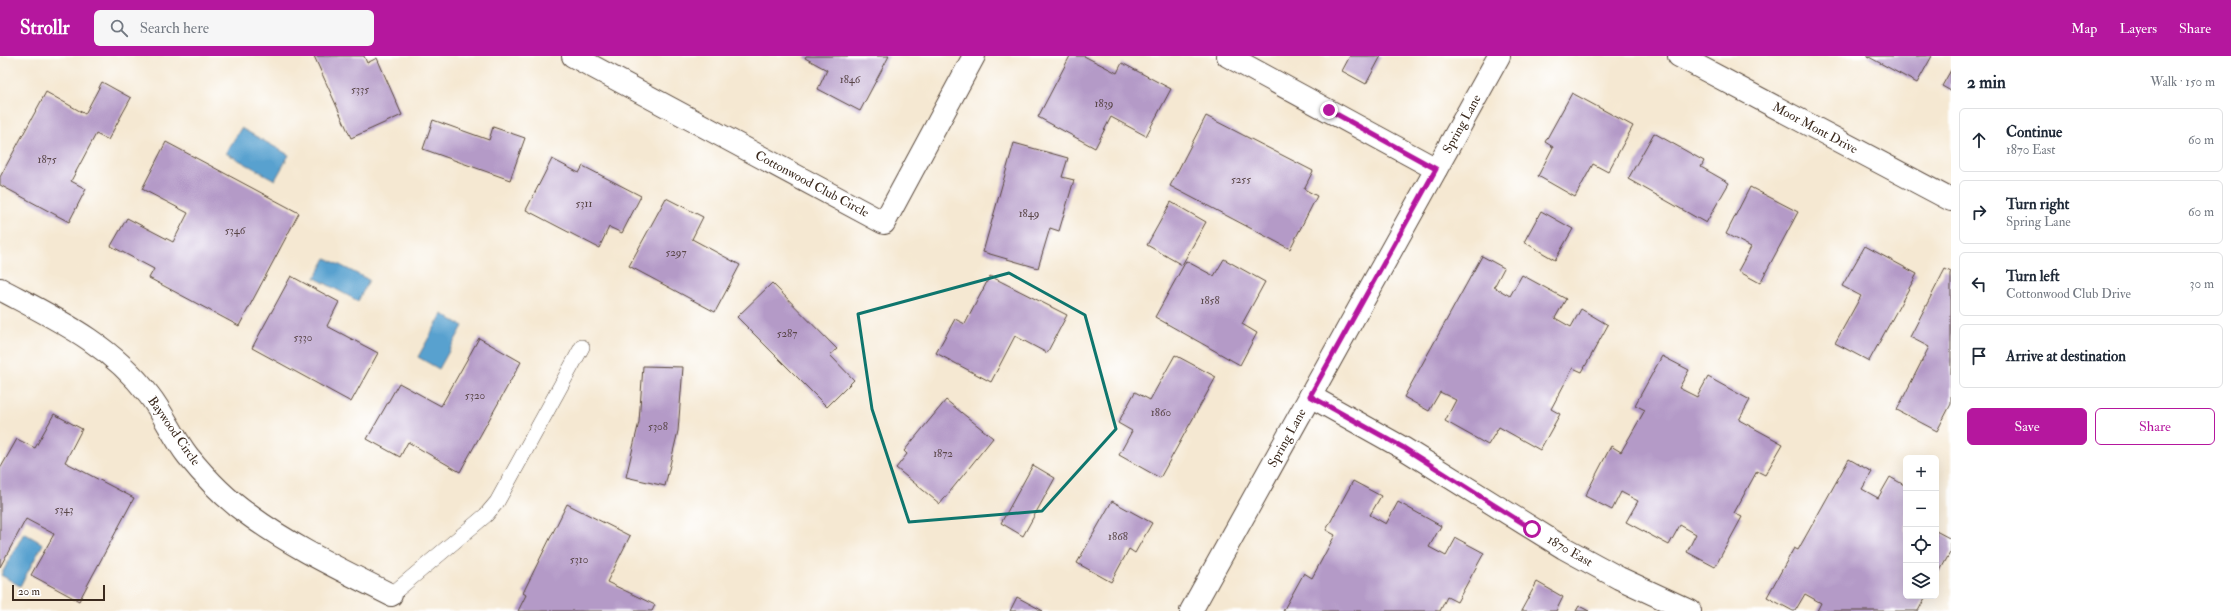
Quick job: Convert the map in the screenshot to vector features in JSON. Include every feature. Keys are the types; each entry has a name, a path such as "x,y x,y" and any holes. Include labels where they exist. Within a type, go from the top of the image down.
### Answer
{"street":[{"name":"Cottonwood Club Circle","path":"574,56 884,223 974,56"},
{"path":"1228,56 1436,169"},
{"name":"Spring Lane","path":"1191,611 1500,56"},
{"name":"Moor Mont Drive","path":"1679,56 1951,200"},
{"name":"Baywood Circle","path":"0,289 76,330 112,354 149,395 188,456 214,484 248,515 315,555 391,595"},
{"name":"1870 East","path":"1310,396 1404,448 1564,548 1619,578 1690,611"}],"lane":[{"path":"391,595 486,515 497,502 582,347"}],"highlighted area":[{"path":"1009,273 1085,315 1116,429 1042,511 909,522 872,409 858,314"}],"water":[{"path":"241,128 289,155 275,180 226,153"},
{"path":"326,258 369,280 358,301 315,278"},
{"path":"442,314 463,326 439,369 418,357"},
{"path":"24,533 43,544 20,586 1,575"}],"building":[{"path":"314,56 364,56 367,63 377,58 402,115 351,138"},
{"path":"806,56 889,56 860,111 818,89 827,70 805,58"},
{"path":"1070,56 1084,56 1117,73 1122,63 1171,89 1146,136 1111,117 1095,148 1038,117"},
{"path":"1350,56 1381,56 1366,84 1342,71"},
{"path":"1867,56 1932,56 1917,83"},
{"path":"1951,70 1951,91 1942,86"},
{"path":"102,82 131,98 108,140 96,134 71,181 86,189 69,222 0,185 0,177 46,92 85,114"},
{"path":"1572,93 1633,126 1608,172 1593,164 1575,197 1538,176 1553,147 1545,142"},
{"path":"1206,116 1313,171 1304,189 1317,196 1290,249 1170,186"},
{"path":"433,120 489,140 493,127 525,138 510,180 423,149"},
{"path":"1654,133 1704,161 1701,167 1729,183 1706,223 1628,179"},
{"path":"166,142 299,213 239,326 149,278 154,269 111,246 127,218 173,242 188,213 142,189"},
{"path":"1014,143 1068,158 1062,177 1074,180 1059,231 1050,228 1038,268 983,252"},
{"path":"552,159 579,173 583,166 641,196 622,233 609,227 599,248 526,210"},
{"path":"1750,187 1798,212 1760,283 1738,271 1751,247 1726,234"},
{"path":"666,198 703,217 692,239 740,265 715,312 629,266"},
{"path":"1171,202 1206,222 1182,265 1147,245"},
{"path":"1541,211 1573,229 1555,260 1524,242"},
{"path":"1865,246 1917,274 1869,361 1835,343 1861,296 1842,286"},
{"path":"1482,256 1504,268 1494,287 1510,296 1522,275 1566,299 1555,318 1571,327 1581,309 1608,325 1582,372 1573,368 1551,409 1560,414 1540,450 1499,427 1488,445 1445,421 1456,400 1440,392 1429,411 1404,397"},
{"path":"1224,259 1265,282 1242,324 1257,333 1240,365 1155,317 1186,261 1214,276"},
{"path":"1945,269 1951,272 1951,404 1937,431 1897,410 1929,347 1910,337"},
{"path":"291,276 339,302 327,326 378,353 351,402 252,348"},
{"path":"990,276 1067,315 1047,353 1015,336 991,382 936,353 955,319 965,324"},
{"path":"772,283 837,349 830,355 854,380 827,407 737,317"},
{"path":"479,338 521,362 460,472 408,442 400,457 367,439 399,383 441,406"},
{"path":"1175,355 1216,377 1160,478 1119,455 1132,431 1118,423 1135,392 1150,400"},
{"path":"1662,356 1689,370 1679,388 1697,397 1708,377 1750,400 1739,420 1783,444 1765,475 1757,471 1734,513 1742,517 1715,567 1687,552 1696,534 1680,525 1669,545 1626,522 1638,501 1621,492 1612,510 1585,496 1611,446 1621,452 1645,410 1635,405"},
{"path":"643,366 683,367 678,431 665,486 626,477 639,422"},
{"path":"946,400 993,438 940,504 896,468 907,454 904,451"},
{"path":"54,414 82,429 65,462 134,498 79,601 31,575 54,534 26,519 0,567 0,469 17,439 35,448"},
{"path":"1849,459 1872,472 1862,489 1878,498 1890,477 1903,484 1903,599 1924,599 1918,611 1817,611 1821,603 1805,594 1795,611 1793,611 1767,597 1794,548 1798,550"},
{"path":"1033,465 1055,478 1023,536 1001,523"},
{"path":"1353,481 1381,496 1370,515 1386,524 1398,502 1441,526 1429,547 1446,556 1456,538 1484,553 1457,602 1447,597 1440,611 1283,611 1304,573 1312,578 1335,535 1326,530"},
{"path":"1112,501 1152,523 1135,553 1129,549 1111,582 1077,563"},
{"path":"567,504 630,536 607,582 655,605 652,611 518,611 526,595 523,593"},
{"path":"1939,533 1951,539 1951,551 1939,573"},
{"path":"1537,582 1563,597 1556,611 1521,611"},
{"path":"1017,597 1043,611 1010,611"},
{"path":"1579,606 1589,611 1576,611"}],"route":[{"path":"1329,110 1436,169 1310,396 1404,448 1532,529"}]}
